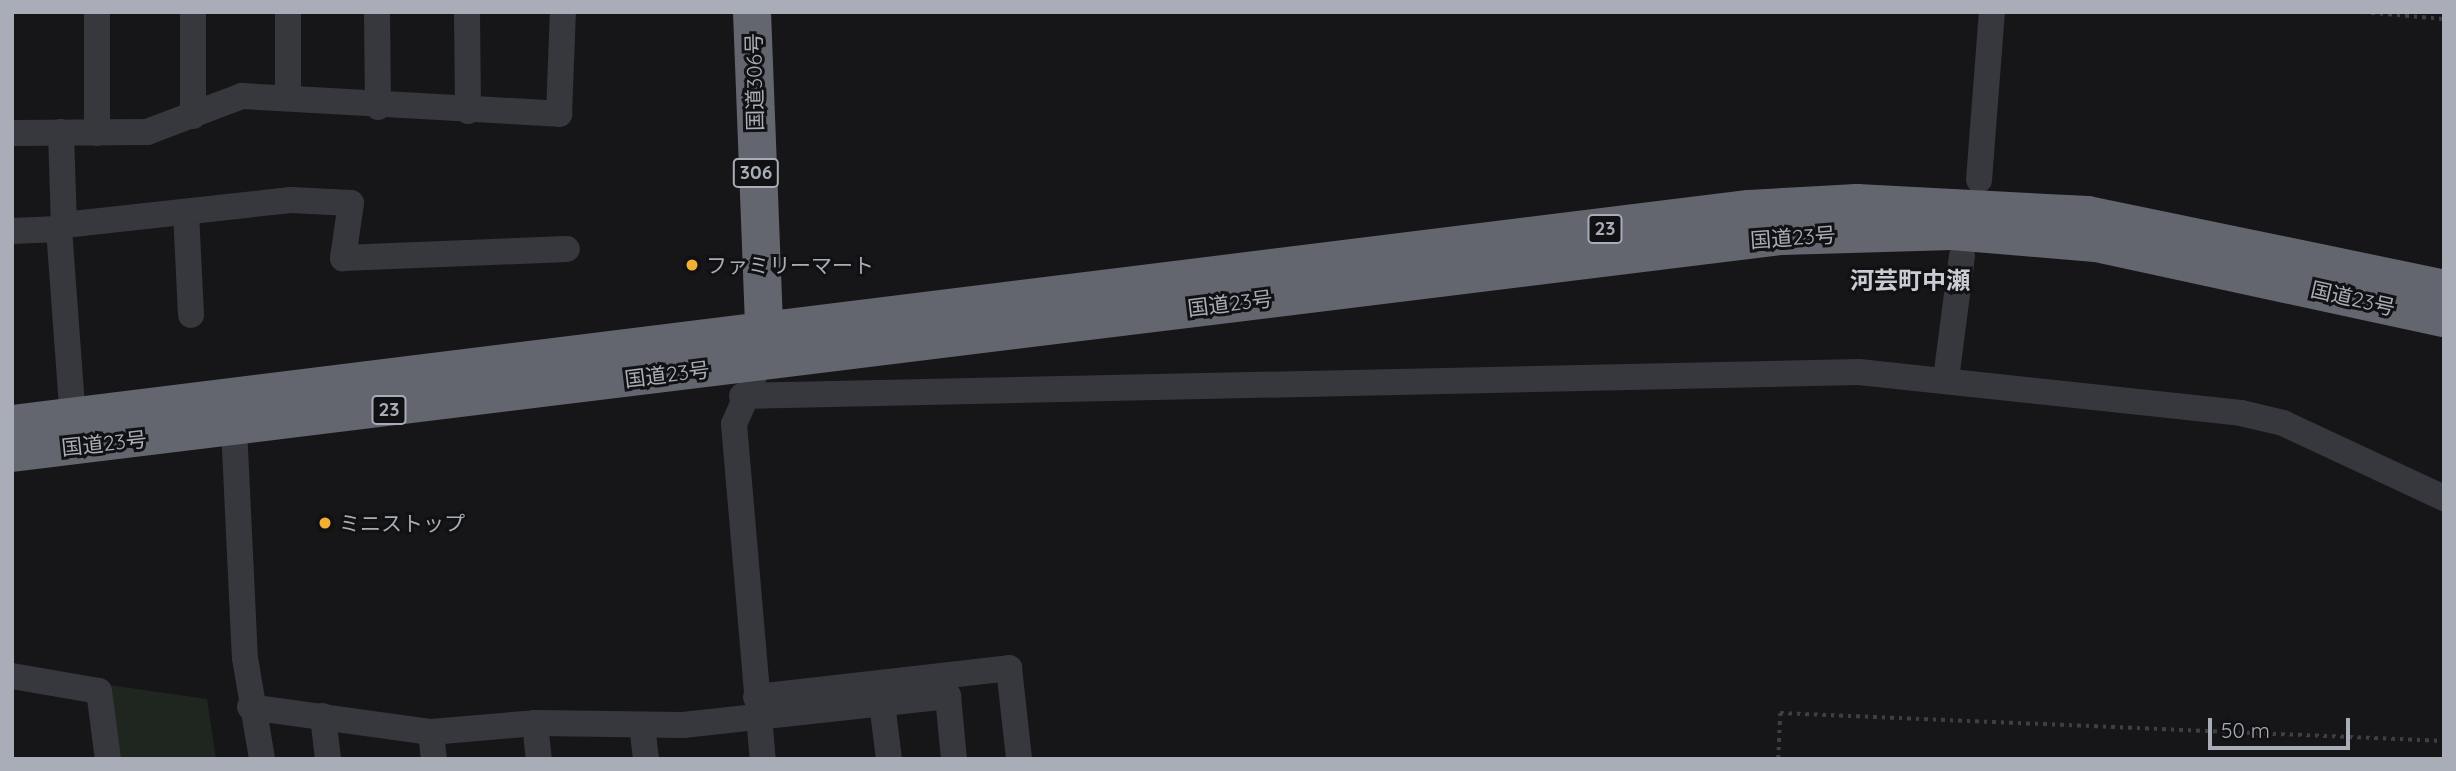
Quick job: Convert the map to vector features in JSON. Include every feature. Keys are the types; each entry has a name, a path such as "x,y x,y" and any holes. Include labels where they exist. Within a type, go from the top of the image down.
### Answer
{"highway":[{"name":"国道306号","path":"751,12 765,347"},
{"name":"国道23号","path":"12,453 234,427 765,347 1736,211 1857,203 2088,215 2444,289"},
{"name":"国道23号","path":"12,424 1822,235 1952,232 2096,243 2444,318"}],"street":[{"path":"97,12 97,133"},
{"path":"192,12 193,116"},
{"path":"288,12 288,96"},
{"path":"377,12 378,107"},
{"path":"467,12 468,111"},
{"path":"12,133 147,132 242,96 288,96 378,107 559,114 563,12"},
{"path":"1979,180 1992,12"},
{"path":"61,132 61,227 73,418"},
{"path":"12,231 291,201 351,203 342,258 567,248"},
{"path":"186,212 191,315"},
{"path":"1946,379 1962,256"},
{"path":"763,759 734,424 743,396 765,347"},
{"path":"743,396 1765,371 1946,379 2283,423 2444,498"},
{"path":"234,427 250,707 262,759"},
{"path":"250,707 431,732 535,723 642,726 1009,668 1019,759"},
{"path":"12,677 99,691 108,759"},
{"path":"757,708 883,703 948,695 954,759"},
{"path":"883,703 889,759"},
{"path":"323,716 328,759"},
{"path":"535,723 539,759"},
{"path":"642,726 646,759"},
{"path":"431,732 434,759"}],"path":[{"path":"2363,12 2444,19"},
{"path":"1778,759 1780,713 2444,741"}],"shaded area":[{"path":"109,685 207,699 216,759 116,759"}],"place":[{"name":"ファミリーマート","path":"692,265"},
{"name":"ミニストップ","path":"325,523"}],"district":[{"name":"河芸町中瀬","path":"1910,281"}]}
